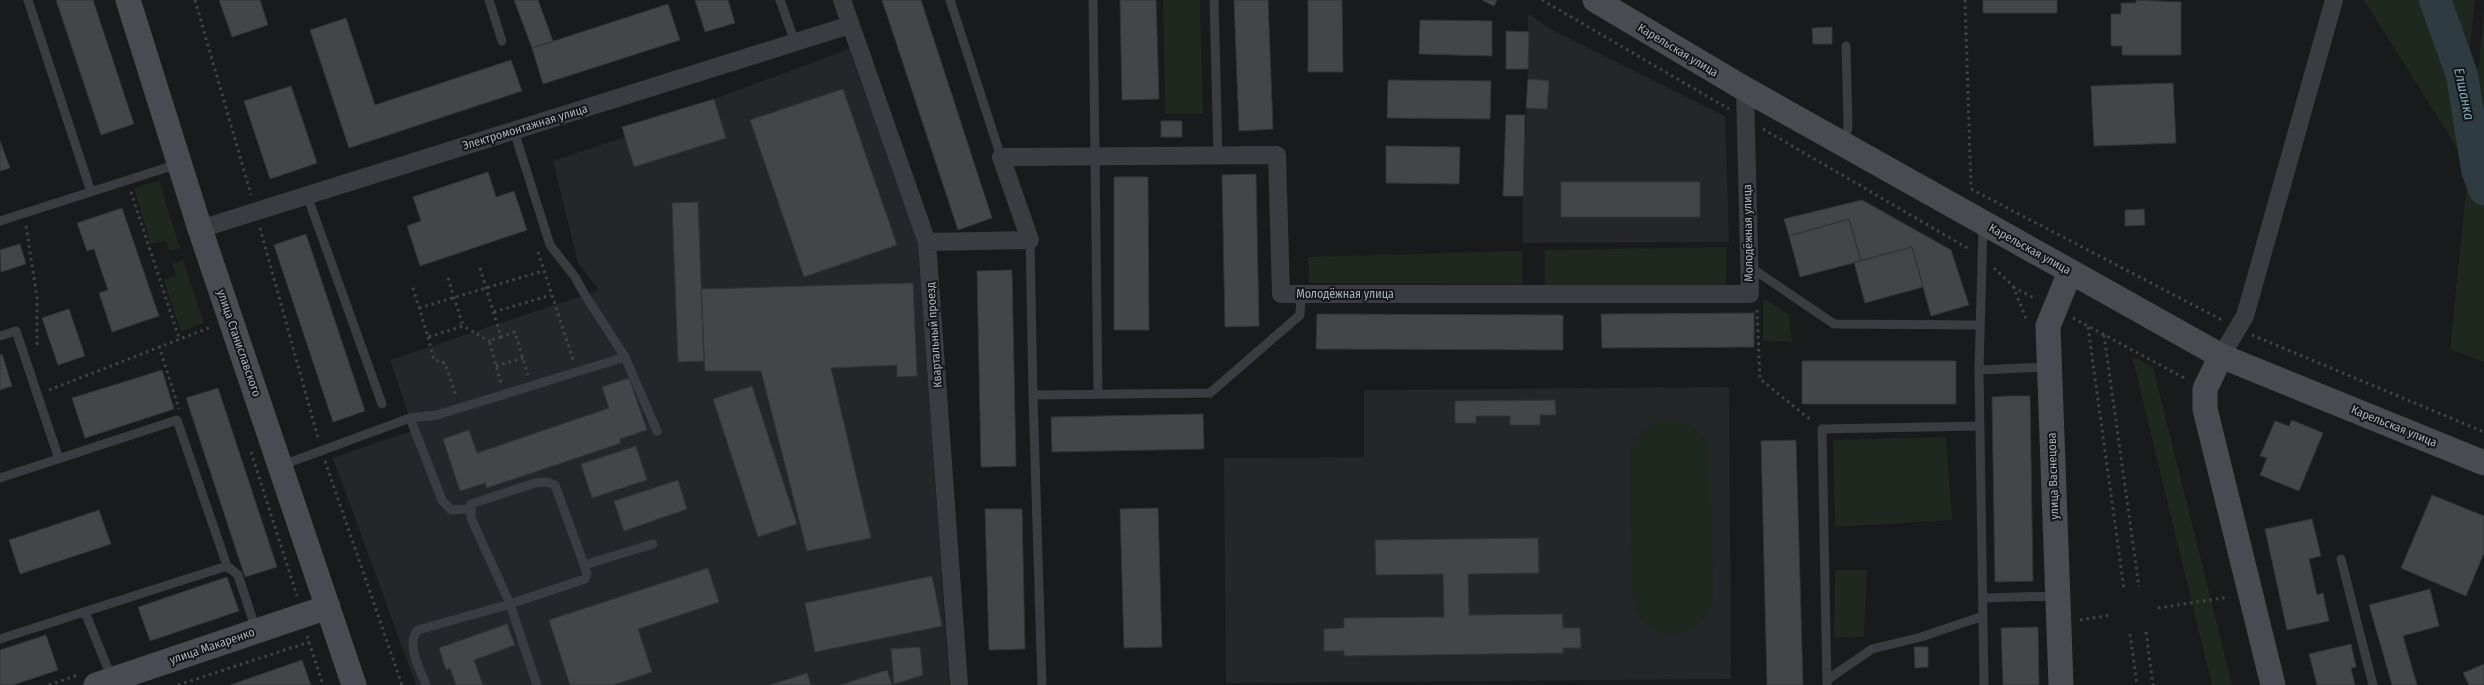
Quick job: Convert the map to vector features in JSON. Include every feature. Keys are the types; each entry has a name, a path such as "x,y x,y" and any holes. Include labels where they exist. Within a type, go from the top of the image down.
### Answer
{"street":[{"name":"улица Станиславского","path":"128,0 200,229 354,685"},
{"name":"Квартальный проезд","path":"842,0 927,242 959,685"},
{"name":"Карельская улица","path":"1594,0 1745,89 2221,356 2484,463"},
{"path":"2273,685 2205,409 2205,389 2221,356 2245,316 2334,0"},
{"name":"Электромонтажная улица","path":"200,229 850,25"},
{"name":"Молодёжная улица","path":"1001,157 1277,155 1281,294 1750,294 1745,89"},
{"path":"927,242 1030,240 1001,157"},
{"name":"улица Васнецова","path":"2061,685 2048,326 2070,272"},
{"name":"улица Макаренко","path":"104,682 328,607"}],"lane":[{"path":"28,0 91,192"},
{"path":"489,0 502,41"},
{"path":"780,0 794,42"},
{"path":"950,0 1001,157"},
{"path":"1093,0 1098,394"},
{"path":"1214,0 1218,155"},
{"path":"1844,145 1848,126 1846,46"},
{"path":"514,131 550,245 575,277 584,296 625,357 657,432"},
{"path":"0,221 180,163"},
{"path":"307,195 382,404"},
{"path":"1984,223 1979,370 1984,685"},
{"path":"1030,240 1042,685"},
{"path":"1749,267 1834,324 1980,325"},
{"path":"1033,396 1210,393 1300,315 1301,294"},
{"path":"0,336 16,331 59,459"},
{"path":"280,466 410,418 437,415 460,409 625,357"},
{"path":"1979,370 2048,367"},
{"path":"410,418 442,500 451,510 469,510"},
{"path":"0,478 177,420 228,566 238,575 257,631"},
{"path":"1827,682 1822,429 1980,426"},
{"path":"426,685 411,643 413,635 418,630 510,604 584,579 587,573 555,485 547,482 535,483 472,504 469,510 470,518 510,604 538,685"},
{"path":"584,564 653,544"},
{"path":"2340,558 2373,685"},
{"path":"0,639 228,566"},
{"path":"1982,598 2058,596"},
{"path":"86,612 104,682"},
{"path":"1827,682 1872,649 1921,637 1983,616"}],"path":[{"path":"196,0 255,211"},
{"path":"1542,0 1982,256 2013,286 2205,389"},
{"path":"1965,0 1971,189 1984,223"},
{"path":"127,180 179,338"},
{"path":"24,213 37,297 37,356"},
{"path":"537,249 577,372"},
{"path":"480,268 501,336"},
{"path":"419,308 543,270"},
{"path":"448,278 463,326 490,342 504,395"},
{"path":"2013,286 2028,322"},
{"path":"413,288 434,360 445,363 460,409"},
{"path":"1750,294 1757,306 1760,379 1822,429"},
{"path":"494,312 551,295"},
{"path":"428,338 463,326"},
{"path":"2088,326 2124,589"},
{"path":"38,395 158,346 211,327"},
{"path":"490,342 515,332 532,386"},
{"path":"2104,335 2140,586"},
{"path":"158,346 182,416 177,420"},
{"path":"496,366 523,358"},
{"path":"2158,608 2251,593"},
{"path":"2059,622 2111,615"},
{"path":"2146,632 2154,685"},
{"path":"2130,634 2137,685"},
{"path":"178,685 309,642"}],"shaded area":[{"path":"1163,0 1200,0 1203,114 1165,114"},
{"path":"2364,0 2475,0 2459,151"},
{"path":"2484,13 2484,362 2450,349"},
{"path":"1528,14 1551,29 1725,116 1729,242 1523,243"},
{"path":"849,49 919,245 949,685 416,685 333,458 414,430 390,360 599,290 578,263 553,161 625,137 622,127 714,99"},
{"path":"159,181 180,248 169,251 166,240 151,244 134,188"},
{"path":"1727,247 1726,286 1545,287 1545,250"},
{"path":"1522,251 1523,284 1309,283 1308,257"},
{"path":"183,260 204,323 181,331 164,280 176,276 173,264"},
{"path":"1763,298 1789,315 1792,342 1763,341"},
{"path":"2132,356 2153,367 2232,685 2212,685"},
{"path":"1729,387 1731,679 1226,683 1224,458 1364,457 1364,390"},
{"path":"1671,419 1685,422 1696,429 1705,439 1710,452 1713,592 1710,608 1702,621 1691,629 1678,634 1665,633 1652,628 1641,619 1633,604 1629,457 1634,442 1643,430 1655,422"},
{"path":"1946,437 1952,520 1835,527 1833,440"},
{"path":"1835,570 1867,570 1864,637 1834,638"}],"building":[{"path":"56,0 93,0 134,124 101,135"},
{"path":"219,0 260,0 268,25 232,37"},
{"path":"514,0 538,0 553,41 532,48"},
{"path":"695,0 728,0 735,23 705,32"},
{"path":"882,0 921,0 992,218 958,230"},
{"path":"1120,0 1156,0 1159,99 1122,100"},
{"path":"1234,0 1268,0 1273,129 1239,131"},
{"path":"1308,0 1342,0 1343,72 1308,72"},
{"path":"1482,0 1497,0 1494,6"},
{"path":"1983,0 2057,0 2057,13 1983,13"},
{"path":"2136,0 2181,2 2181,55 2122,55 2122,46 2111,46 2111,14 2121,14 2121,3 2136,3"},
{"path":"668,4 680,40 543,84 532,48"},
{"path":"346,18 375,105 511,60 522,91 349,148 310,30"},
{"path":"1420,20 1492,21 1492,56 1419,54"},
{"path":"1832,27 1832,44 1813,44 1812,28"},
{"path":"1506,31 1529,32 1528,69 1506,69"},
{"path":"1528,79 1549,81 1547,109 1526,108"},
{"path":"1388,80 1491,81 1490,119 1387,118"},
{"path":"2173,83 2176,143 2094,146 2091,86"},
{"path":"291,86 317,163 270,179 244,101"},
{"path":"843,89 897,245 804,277 750,120"},
{"path":"714,99 726,138 634,167 622,127"},
{"path":"1506,115 1525,115 1523,196 1503,196"},
{"path":"1161,121 1182,121 1182,137 1161,137"},
{"path":"0,141 10,168 0,171"},
{"path":"1386,146 1460,147 1459,184 1386,183"},
{"path":"488,172 496,197 514,191 527,230 420,266 407,226 421,221 413,197"},
{"path":"1256,174 1259,326 1225,327 1222,175"},
{"path":"1114,177 1148,177 1149,330 1114,330"},
{"path":"1561,182 1700,182 1700,217 1561,217"},
{"path":"1862,200 1951,250 1969,305 1931,316 1912,247 1861,261 1849,219 1789,236 1784,219"},
{"path":"698,202 704,361 678,362 672,203"},
{"path":"122,208 159,316 112,332 99,293 108,290 94,249 87,251 77,223"},
{"path":"2144,209 2145,225 2125,226 2125,210"},
{"path":"1849,219 1861,261 1800,277 1789,236"},
{"path":"306,234 365,411 333,422 274,245"},
{"path":"20,244 26,264 1,272 0,250"},
{"path":"1912,247 1923,287 1865,303 1854,262"},
{"path":"1012,270 1016,466 981,467 977,271"},
{"path":"913,283 917,376 897,377 897,365 831,368 871,538 807,551 761,371 705,371 701,289"},
{"path":"69,309 85,356 58,365 42,318"},
{"path":"1754,313 1754,347 1602,348 1601,314"},
{"path":"1317,314 1563,315 1563,350 1316,349"},
{"path":"2,354 12,386 0,390 0,355"},
{"path":"1802,361 1956,361 1956,404 1802,404"},
{"path":"162,370 174,409 85,438 72,398"},
{"path":"629,378 647,430 620,439 621,443 487,488 485,483 460,491 443,439 469,430 477,453 609,408 602,387"},
{"path":"752,386 797,524 758,537 713,399"},
{"path":"218,388 277,567 245,577 186,398"},
{"path":"2030,396 2033,581 1995,582 1992,397"},
{"path":"1555,400 1556,415 1540,415 1540,425 1510,425 1510,416 1476,416 1476,423 1455,423 1455,401"},
{"path":"1203,414 1204,449 1052,452 1051,417"},
{"path":"2292,420 2323,433 2299,491 2260,475 2267,458 2260,456 2275,421 2289,426"},
{"path":"1796,440 1803,685 1767,685 1761,441"},
{"path":"636,446 647,480 592,498 581,464"},
{"path":"678,480 687,509 624,531 614,501"},
{"path":"2432,495 2484,516 2484,553 2466,596 2401,568"},
{"path":"1158,508 1162,647 1124,648 1120,509"},
{"path":"985,509 1022,509 1025,649 989,650"},
{"path":"99,510 111,544 20,574 9,540"},
{"path":"2312,519 2321,556 2309,559 2317,595 2323,593 2329,621 2287,630 2265,529"},
{"path":"1538,538 1539,573 1468,574 1469,615 1562,614 1563,628 1580,628 1581,648 1563,648 1563,653 1344,656 1344,651 1324,651 1324,629 1344,628 1344,618 1444,617 1443,574 1376,575 1375,540"},
{"path":"708,568 719,602 638,629 652,672 613,685 570,685 549,620"},
{"path":"932,576 942,626 815,652 805,603"},
{"path":"227,577 239,611 150,641 138,607"},
{"path":"2430,589 2439,626 2403,636 2417,685 2392,685 2369,605"},
{"path":"507,624 515,645 474,660 483,685 456,685 450,668 446,670 439,648"},
{"path":"2038,627 2039,685 2003,685 2001,628"},
{"path":"46,635 58,670 13,685 0,685 0,650"},
{"path":"2351,644 2356,667 2351,668 2355,685 2317,685 2309,654"},
{"path":"920,647 923,675 894,684 891,649"},
{"path":"1914,647 1928,647 1928,667 1915,668"},
{"path":"302,660 311,685 230,685"},
{"path":"2484,664 2484,685 2469,685 2463,673"},
{"path":"887,670 892,685 840,685"},
{"path":"807,673 811,685 770,685"}],"waterway":[{"name":"Елшанка","path":"2435,0 2462,75 2477,169 2484,189"}]}
